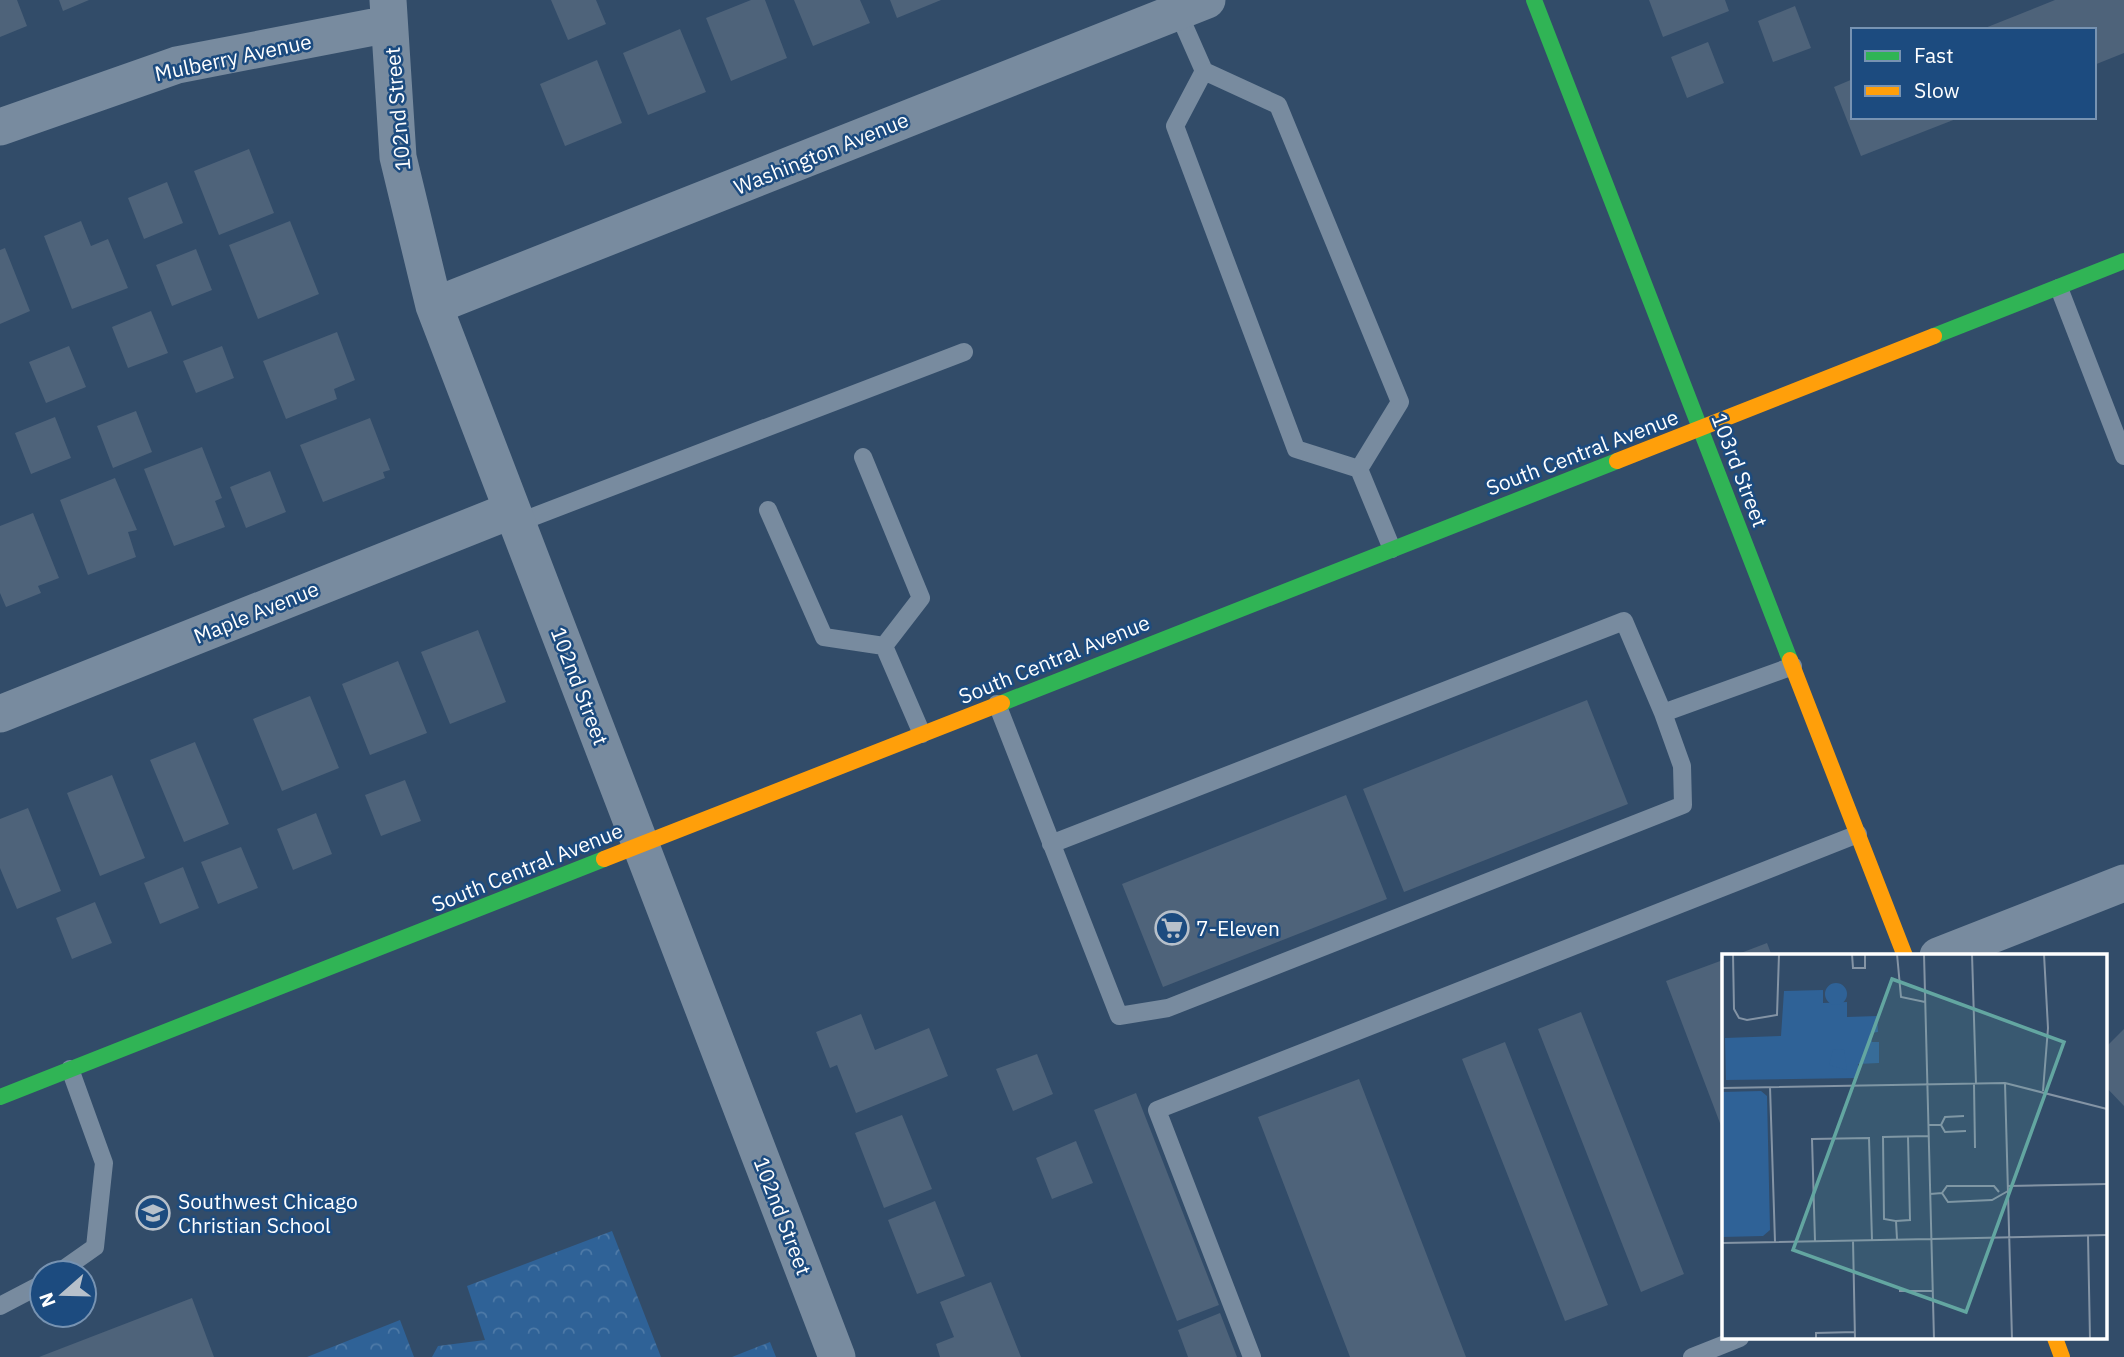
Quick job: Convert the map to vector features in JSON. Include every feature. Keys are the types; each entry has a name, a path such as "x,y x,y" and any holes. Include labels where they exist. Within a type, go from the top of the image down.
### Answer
{"street":[{"name":"103rd Street","path":"1534,0 1904,954"},
{"name":"Washington Avenue","path":"434,306 1137,13 1193,6"},
{"name":"Mulberry Avenue","path":"0,127 177,65 389,12"},
{"name":"102nd Street","path":"389,12 398,157 434,306 837,1357"},
{"name":"South Central Avenue","path":"0,1097 2124,261"},
{"name":"Maple Avenue","path":"0,714 515,517"},
{"path":"1943,954 2124,883"},
{"path":"2056,1340 2062,1357"}],"lane":[{"path":"1193,6 1204,71 1175,126 1296,449 1359,469 1392,549"},
{"path":"1204,71 1278,105 1400,402 1359,469"},
{"path":"2059,288 2124,456"},
{"path":"515,517 964,352"},
{"path":"863,457 921,598 884,646"},
{"path":"768,510 824,637 884,646"},
{"path":"997,704 1051,844 1119,1016 1168,1008 1683,805 1682,766 1624,621 1051,844"},
{"path":"884,646 922,734"},
{"path":"1663,713 1793,666"},
{"path":"1252,1357 1157,1110 1858,834"},
{"path":"70,1069 104,1163 95,1247 78,1259"},
{"path":"0,1306 28,1291"},
{"path":"1692,1357 1735,1340"}],"green space":[{"path":"612,1231 661,1357 432,1357 438,1346 485,1340 467,1286"},
{"path":"400,1320 414,1357 307,1357"},
{"path":"770,1342 776,1357 732,1357"}],"building":[{"path":"0,0 17,0 27,26 0,37"},
{"path":"59,0 89,0 63,11"},
{"path":"551,0 596,0 606,24 568,40"},
{"path":"751,0 765,0 787,58 731,81 706,18"},
{"path":"794,0 860,0 870,23 813,46"},
{"path":"890,0 941,0 897,18"},
{"path":"1649,0 1725,0 1729,11 1663,37"},
{"path":"2055,0 2124,0 2124,53 2096,64 2096,28 1985,28"},
{"path":"1795,6 1811,48 1773,62 1758,21"},
{"path":"680,29 706,92 648,115 623,53"},
{"path":"1708,42 1724,83 1687,98 1671,57"},
{"path":"597,60 622,123 565,146 540,84"},
{"path":"1851,80 1851,119 1956,119 1861,156 1834,87"},
{"path":"249,149 274,213 219,235 194,171"},
{"path":"167,182 183,223 144,239 128,198"},
{"path":"81,221 91,246 108,239 128,288 72,309 44,236"},
{"path":"290,221 319,294 258,319 229,245"},
{"path":"5,248 30,311 0,324 0,250"},
{"path":"196,249 212,290 172,306 156,265"},
{"path":"151,311 168,353 128,368 112,327"},
{"path":"337,332 355,380 334,389 337,399 286,419 263,361"},
{"path":"69,346 86,387 46,403 29,362"},
{"path":"222,346 234,378 196,393 183,361"},
{"path":"136,411 152,452 113,468 97,426"},
{"path":"55,417 71,458 31,474 15,433"},
{"path":"370,418 390,470 383,472 385,478 323,502 300,445"},
{"path":"202,447 222,498 215,501 225,527 174,546 144,469"},
{"path":"270,471 286,512 246,528 230,487"},
{"path":"115,478 137,530 128,532 136,557 88,575 60,500"},
{"path":"33,513 59,578 38,586 41,593 6,607 0,593 0,526"},
{"path":"478,630 506,702 450,724 421,652"},
{"path":"398,661 427,733 370,755 342,684"},
{"path":"310,696 339,768 282,791 253,719"},
{"path":"1587,700 1628,804 1404,892 1363,789"},
{"path":"195,742 229,824 184,842 150,760"},
{"path":"112,775 145,858 100,876 67,793"},
{"path":"405,780 421,821 381,836 365,795"},
{"path":"1346,795 1387,899 1163,987 1122,884"},
{"path":"28,808 61,891 17,909 0,868 0,819"},
{"path":"316,813 332,854 293,870 277,829"},
{"path":"241,847 258,888 218,904 201,862"},
{"path":"183,867 199,908 160,924 144,883"},
{"path":"95,902 112,943 72,959 56,918"},
{"path":"1767,943 1771,954 1738,954"},
{"path":"1722,960 1722,1128 1666,981"},
{"path":"1581,1012 1684,1274 1641,1292 1538,1029"},
{"path":"861,1014 875,1050 929,1028 948,1076 856,1113 837,1065 830,1068 816,1032"},
{"path":"2124,1029 2124,1106 2106,1087 2106,1047"},
{"path":"1505,1042 1608,1305 1565,1321 1462,1059"},
{"path":"1037,1054 1053,1094 1013,1111 996,1069"},
{"path":"1359,1079 1466,1357 1350,1357 1258,1117"},
{"path":"1136,1093 1219,1305 1177,1321 1094,1110"},
{"path":"902,1115 932,1189 884,1208 855,1133"},
{"path":"1076,1141 1093,1183 1052,1199 1036,1158"},
{"path":"935,1201 965,1276 917,1294 888,1220"},
{"path":"991,1282 1021,1357 940,1357 936,1344 954,1337 940,1302"},
{"path":"192,1298 214,1357 39,1357"},
{"path":"1220,1313 1237,1357 1188,1357 1178,1330"}],"traffic: fast":[{"path":"1534,0 1790,660"},
{"path":"1934,336 2124,261"},
{"path":"1002,703 1617,461"},
{"path":"0,1097 604,859"}],"traffic: slow":[{"path":"1617,461 1934,336"},
{"path":"1790,660 1904,954"},
{"path":"604,859 1002,703"},
{"path":"2056,1340 2062,1357"}],"place":[{"name":"7-Eleven","path":"1172,928"},
{"name":"Southwest Chicago Christian School","path":"153,1213"}]}
